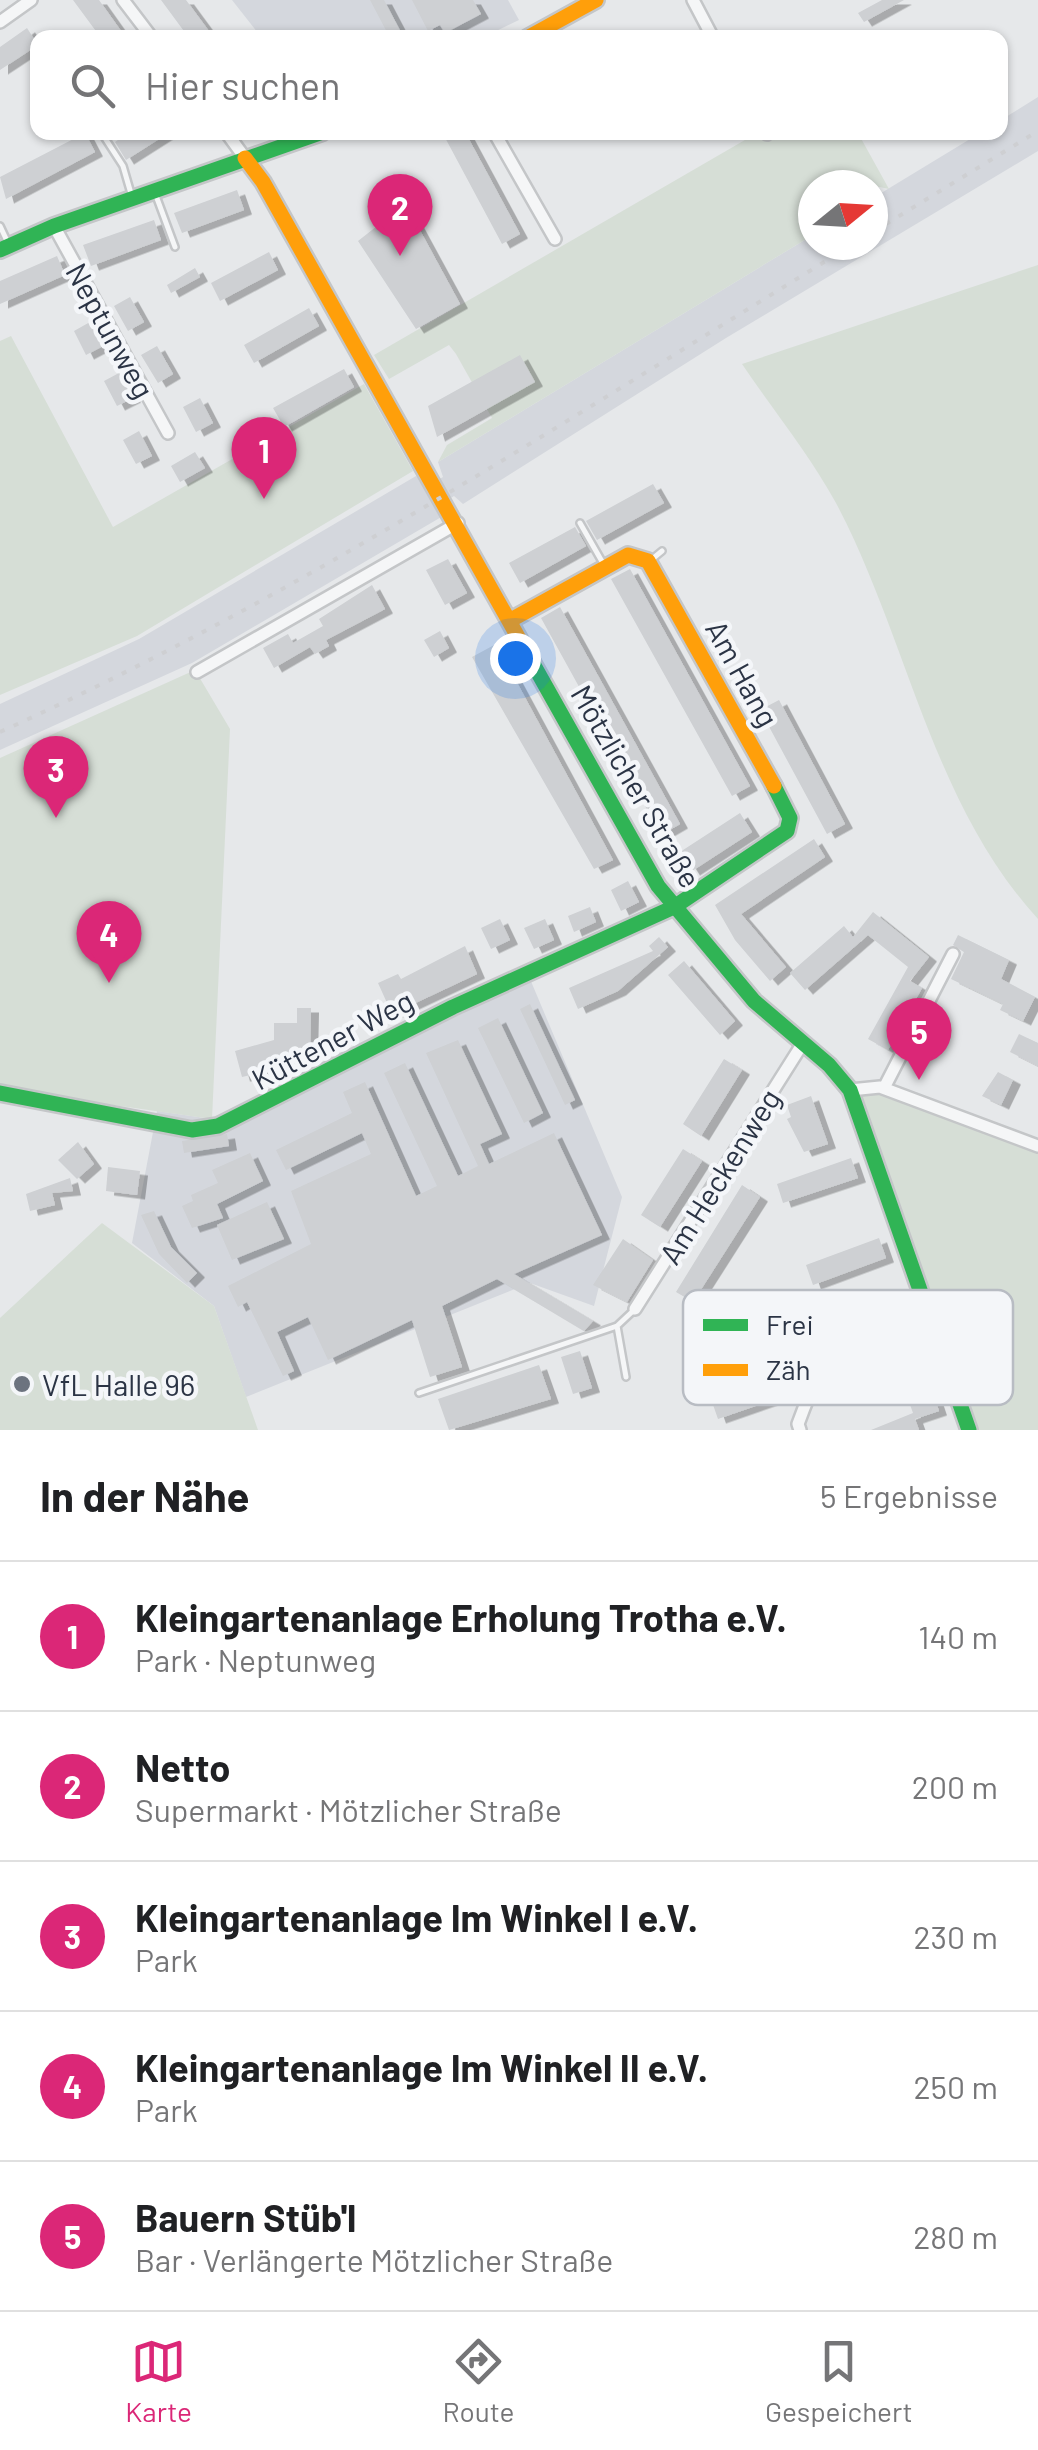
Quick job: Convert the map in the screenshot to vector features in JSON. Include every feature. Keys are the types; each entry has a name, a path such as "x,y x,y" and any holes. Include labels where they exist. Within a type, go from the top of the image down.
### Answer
{"street":[{"path":"0,22 31,0"},
{"path":"542,30 596,0"},
{"path":"692,0 709,30"},
{"path":"126,1 146,30"},
{"name":"Mötzlicher Straße","path":"232,140 264,182 674,907 754,1001 850,1090"},
{"path":"5,248 54,226 299,140"},
{"path":"499,140 555,239"},
{"name":"Neptunweg","path":"54,226 168,434"},
{"path":"197,672 458,523"},
{"path":"510,620 634,554 648,562"},
{"name":"Am Hang","path":"648,562 790,818 780,838 674,907"},
{"name":"Küttener Weg","path":"0,1093 176,1128 206,1129 248,1114 453,1007 674,907"},
{"path":"884,1088 953,954"},
{"name":"Am Heckenweg","path":"635,1309 803,1044"},
{"path":"920,1290 850,1090 884,1088 1038,1146"},
{"path":"960,1405 969,1430"}],"lane":[{"path":"105,140 123,166 132,198"},
{"path":"154,190 175,247"},
{"path":"0,226 5,248"},
{"path":"580,523 606,568"},
{"path":"648,562 662,551"},
{"path":"419,1393 617,1326 635,1309"},
{"path":"617,1326 626,1378"}],"shaded area":[{"path":"232,0 508,0 519,20 498,30 256,30"},
{"path":"1038,97 1038,151 888,241 888,189 968,140 1008,140 1008,116"},
{"path":"745,140 862,140 878,170 798,170 798,244 438,462 447,445 492,418 456,354 449,345 389,379 374,355"},
{"path":"798,244 798,260 856,260 463,504 454,496 440,505 443,516 192,663 0,750 0,704 139,639 416,476 429,485 443,477 438,462"},
{"path":"1038,265 1038,919 971,824 836,503 742,364"},
{"path":"11,336 113,527 364,384 413,471 137,636 0,695 0,341"},
{"path":"195,670 230,729 212,1119 0,1089 0,758"},
{"path":"530,979 622,1197 594,1306 530,1283 246,1397 214,1306 132,1243 157,1111 212,1119 317,1066"},
{"path":"879,1092 1038,1151 1038,1430 975,1430 966,1405 1013,1405 1013,1290 926,1290 857,1094"},
{"path":"102,1223 214,1306 258,1430 0,1430 0,1318"}],"building":[{"path":"73,0 99,0 120,30 95,30"},
{"path":"161,0 186,0 208,30 183,30"},
{"path":"370,0 384,0 400,30 386,30"},
{"path":"412,0 473,0 481,14 451,30 443,30 440,25 427,30"},
{"path":"882,0 904,0 864,22 858,13"},
{"path":"27,28 30,33 30,50 0,70 0,47"},
{"path":"71,140 89,140 95,152 6,199 0,177"},
{"path":"118,140 157,140 126,160 115,142"},
{"path":"446,140 469,140 520,234 502,244"},
{"path":"237,190 244,210 182,233 174,213"},
{"path":"400,208 404,216 410,212 460,304 416,329 358,241"},
{"path":"154,220 161,240 91,266 83,245"},
{"path":"269,252 278,270 220,301 211,283"},
{"path":"57,256 65,275 0,304 0,281"},
{"path":"195,268 200,277 171,293 167,285"},
{"path":"130,297 144,322 128,331 114,306"},
{"path":"309,308 319,326 254,363 244,345"},
{"path":"90,322 103,346 86,355 74,331"},
{"path":"157,346 173,374 158,383 141,355"},
{"path":"520,355 535,382 437,437 428,406"},
{"path":"344,369 354,387 284,427 273,408"},
{"path":"119,373 133,398 117,406 104,381"},
{"path":"200,398 213,423 196,432 183,407"},
{"path":"139,431 152,456 136,464 123,440"},
{"path":"195,452 205,468 180,482 171,466"},
{"path":"653,484 664,503 597,540 586,521"},
{"path":"575,527 586,546 520,583 509,563"},
{"path":"448,559 467,593 445,605 426,570"},
{"path":"630,569 750,786 732,796 611,579"},
{"path":"372,585 385,609 326,640 329,646 315,654 310,647 274,668 263,648 288,634 293,643 323,626 319,619"},
{"path":"560,607 680,824 661,835 541,618"},
{"path":"440,631 449,648 434,657 424,640"},
{"path":"496,644 613,860 594,869 472,657"},
{"path":"779,700 845,824 827,834 760,710"},
{"path":"740,813 752,832 692,871 680,852"},
{"path":"814,839 825,857 741,914 786,967 770,981 735,940 715,905"},
{"path":"628,881 639,902 621,911 611,890"},
{"path":"590,907 596,922 574,932 568,916"},
{"path":"873,912 929,957 910,981 922,988 888,1050 868,1039 908,967 868,935 805,990 790,973 844,926 853,937"},
{"path":"500,919 510,940 491,949 481,928"},
{"path":"545,919 554,940 534,949 524,928"},
{"path":"958,935 1009,960 1001,979 1035,997 1023,1021 1000,1010 1003,1004 951,979 964,952 953,945"},
{"path":"659,937 668,947 618,991 578,1009 569,988 653,951 649,946"},
{"path":"465,946 477,974 392,1014 378,983 398,974 401,979"},
{"path":"684,961 735,1021 720,1035 668,975"},
{"path":"530,1004 575,1100 565,1105 520,1009"},
{"path":"297,1008 311,1008 310,1054 282,1064 262,1064 264,1072 242,1077 235,1051 274,1040 274,1023 297,1023"},
{"path":"498,1018 543,1113 524,1123 478,1028"},
{"path":"1019,1034 1038,1043 1038,1066 1010,1052"},
{"path":"458,1040 502,1134 480,1144 489,1164 554,1133 602,1235 514,1274 593,1321 584,1331 497,1279 442,1306 462,1367 430,1377 412,1320 328,1360 308,1317 277,1332 294,1371 283,1376 247,1302 238,1307 228,1286 311,1244 291,1191 371,1154 362,1133 286,1170 276,1150 352,1113 343,1092 365,1082 416,1196 437,1186 384,1073 405,1063 458,1176 478,1166 426,1053"},
{"path":"724,1059 742,1070 701,1136 683,1124"},
{"path":"998,1072 1013,1080 1001,1105 982,1096"},
{"path":"811,1096 828,1144 804,1152 787,1119 791,1117 787,1105"},
{"path":"227,1134 229,1146 184,1153 182,1141"},
{"path":"78,1142 94,1164 77,1179 58,1160"},
{"path":"683,1149 702,1161 660,1227 641,1215"},
{"path":"250,1153 263,1181 217,1204 223,1218 192,1228 182,1206 193,1201 191,1195 218,1183 212,1170"},
{"path":"851,1158 858,1178 783,1203 777,1184"},
{"path":"108,1167 140,1171 137,1195 106,1191"},
{"path":"70,1178 73,1191 52,1193 55,1205 30,1211 26,1194"},
{"path":"742,1185 760,1197 701,1290 683,1290 683,1296 676,1292"},
{"path":"267,1202 284,1239 232,1260 217,1225"},
{"path":"154,1211 171,1247 197,1273 187,1283 159,1254 141,1215"},
{"path":"879,1238 886,1258 813,1285 806,1265"},
{"path":"623,1239 653,1260 627,1302 593,1285"},
{"path":"580,1351 592,1388 573,1394 561,1357"},
{"path":"539,1365 551,1399 449,1430 438,1399"},
{"path":"713,1405 758,1405 718,1419"},
{"path":"910,1405 937,1405 939,1411 915,1419 919,1430 871,1430 913,1413"}],"railway":[{"path":"888,223 1038,131"},
{"path":"0,732 111,679 327,564 828,260"}],"traffic: fast":[{"path":"0,250 54,226 300,140"},
{"path":"532,662 658,886 754,1001 829,1065 850,1090 920,1290"},
{"path":"0,1093 192,1130 218,1126 453,1007 674,907 787,831 790,818 774,786"},
{"path":"960,1405 969,1430"}],"traffic: slow":[{"path":"542,30 596,0"},
{"path":"245,158 263,182 532,662"},
{"path":"511,620 628,555 648,561 774,786"}],"place":[{"name":"Netto","path":"400,256"},
{"name":"Kleingartenanlage Erholung Trotha e.V.","path":"264,499"},
{"name":"Kleingartenanlage Im Winkel I e.V.","path":"56,818"},
{"name":"Kleingartenanlage Im Winkel II e.V.","path":"109,983"},
{"name":"Bauern Stüb'l","path":"919,1080"},
{"name":"VfL Halle 96","path":"22,1384"}]}
